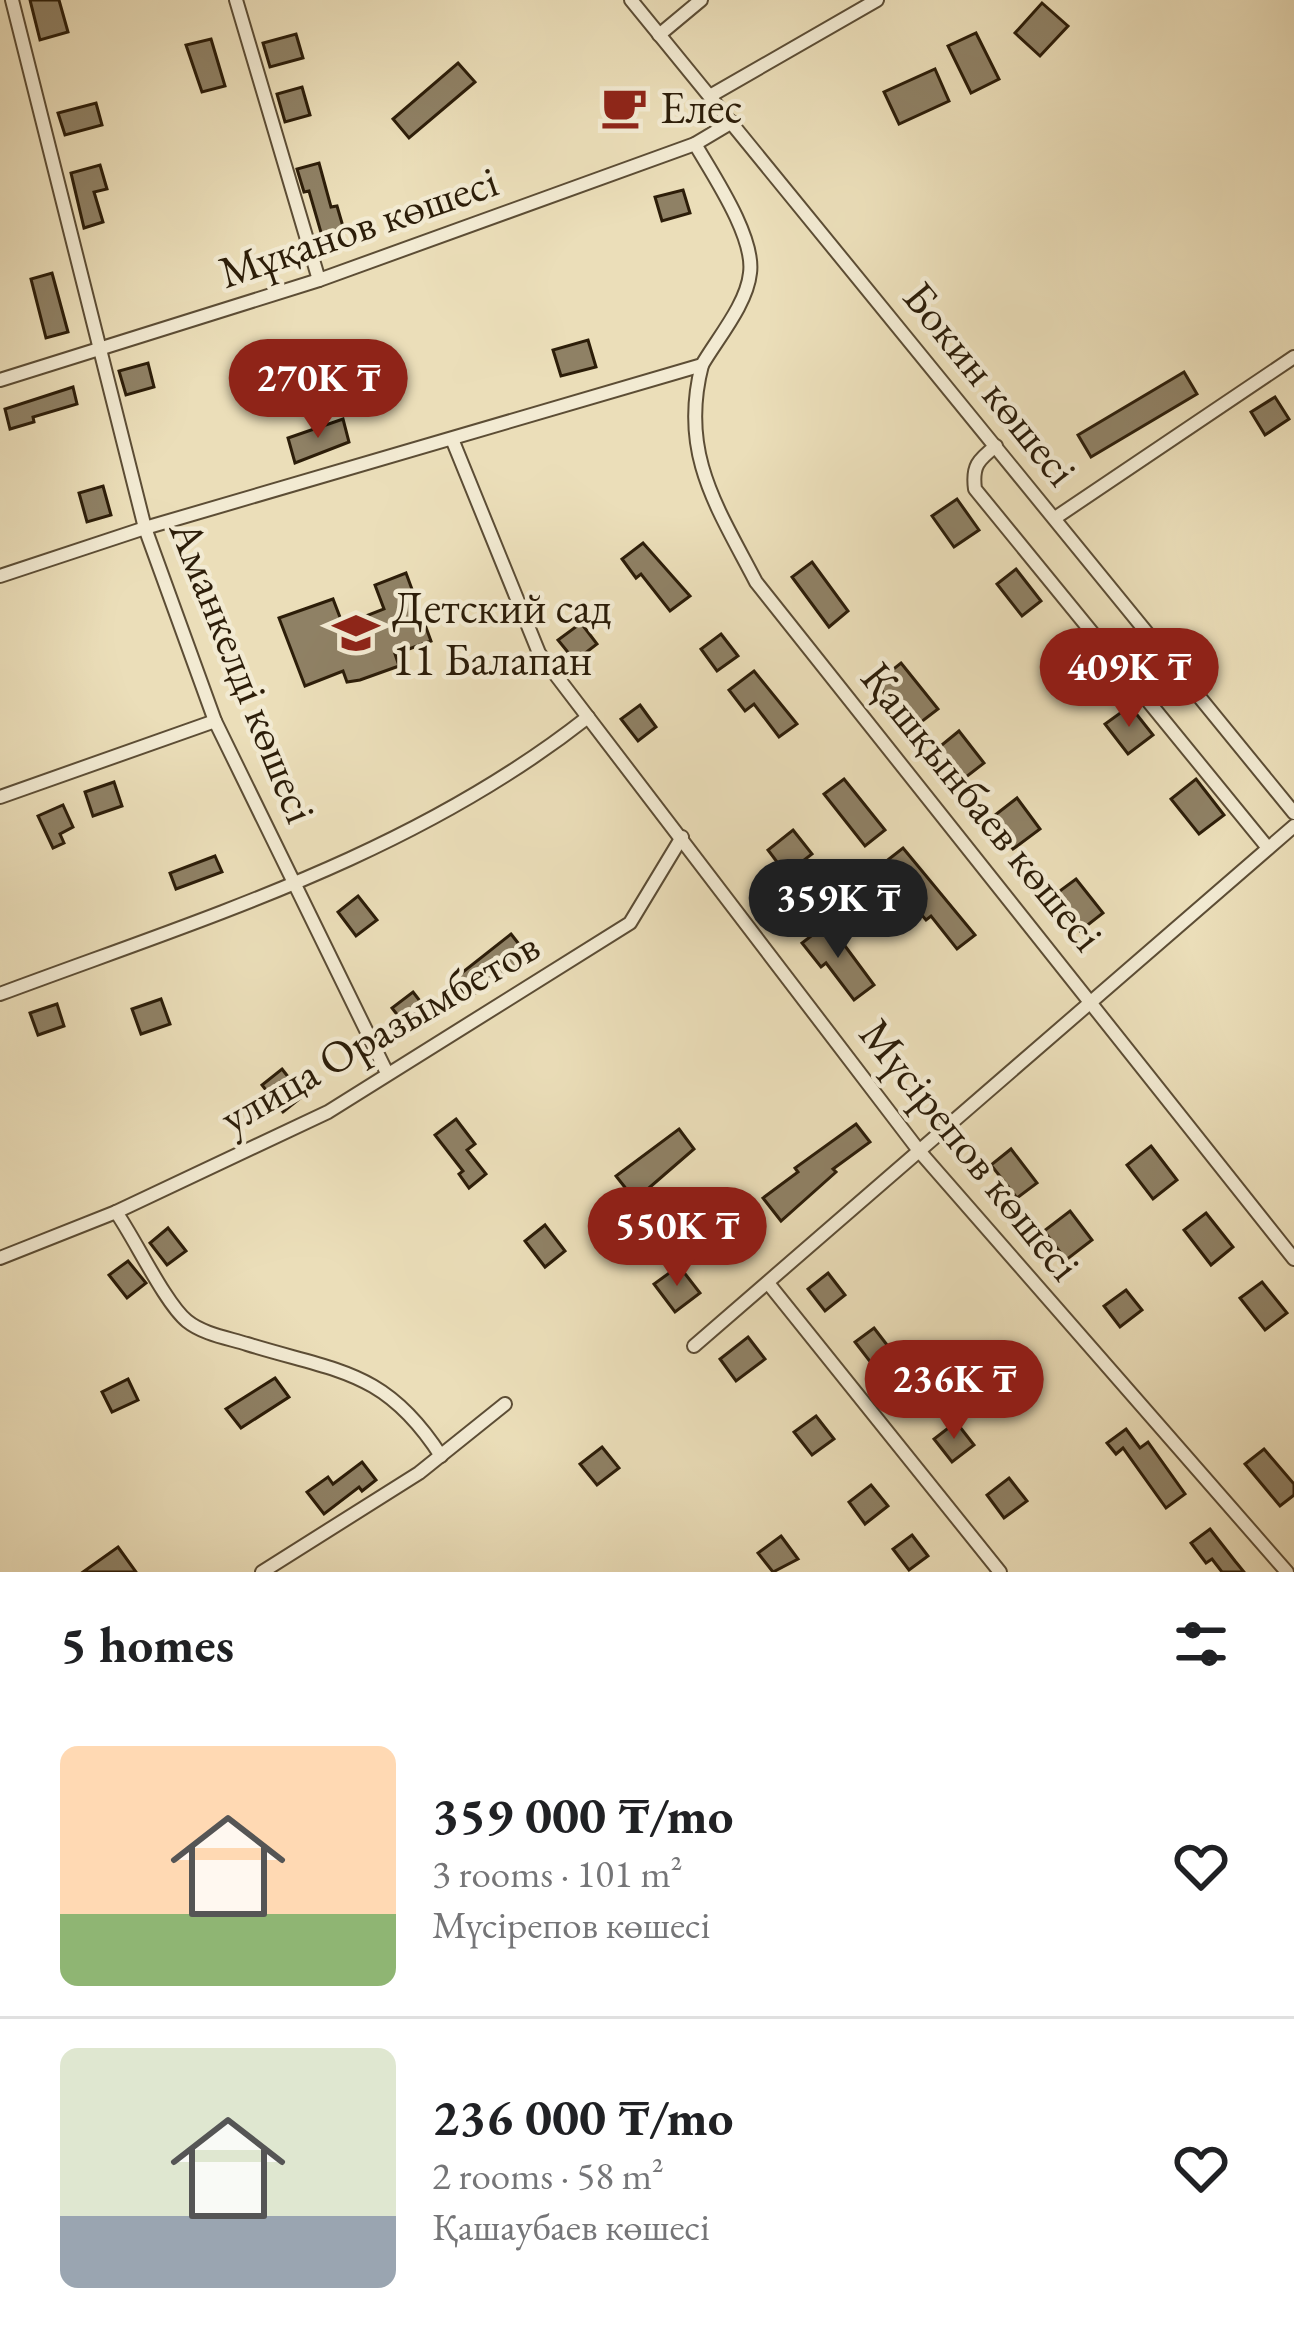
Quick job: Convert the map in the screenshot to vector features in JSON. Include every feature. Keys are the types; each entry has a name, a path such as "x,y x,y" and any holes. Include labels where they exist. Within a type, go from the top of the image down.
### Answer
{"street":[{"name":"Аманкелді көшесі","path":"12,0 96,351 145,528 215,721 387,1072"},
{"path":"236,0 319,280"},
{"name":"Бокин көшесі","path":"631,0 1294,813"},
{"path":"659,34 700,0"},
{"path":"710,96 877,0"},
{"name":"Мұқанов көшесі","path":"0,380 319,280 695,144 732,122"},
{"path":"0,576 145,528 702,365 752,269 725,195 695,144"},
{"path":"1054,518 1294,357"},
{"name":"Қашқынбаев көшесі","path":"702,365 693,400 692,434 712,499 756,582 1093,1000 1294,1259"},
{"name":"Мүсірепов көшесі","path":"452,439 538,653 920,1152 1287,1572"},
{"path":"996,446 978,460 973,472 975,489 1268,848"},
{"path":"0,994 295,884 442,817 588,717"},
{"path":"0,797 215,721"},
{"path":"694,1346 1294,826"},
{"name":"улица Оразымбетов","path":"0,1258 116,1212 328,1112 630,923 682,837"},
{"path":"116,1212 188,1322 210,1333 348,1372 383,1390 417,1419 441,1456"},
{"path":"768,1282 1000,1572"},
{"path":"262,1572 441,1456 505,1404"}],"building":[{"path":"30,0 59,0 68,32 40,40"},
{"path":"1042,3 1068,26 1040,56 1015,33"},
{"path":"976,33 999,79 971,93 948,46"},
{"path":"296,34 303,58 270,67 263,43"},
{"path":"211,39 225,86 202,92 186,45"},
{"path":"458,63 475,82 409,138 393,119"},
{"path":"935,69 949,101 899,124 884,92"},
{"path":"302,87 310,115 285,122 277,94"},
{"path":"96,103 102,125 65,135 58,113"},
{"path":"319,163 331,207 337,206 344,230 322,236 297,169"},
{"path":"100,165 107,189 94,192 103,222 84,228 71,173"},
{"path":"683,190 690,213 662,221 655,197"},
{"path":"52,273 68,332 46,338 31,279"},
{"path":"588,340 596,367 561,376 553,350"},
{"path":"148,363 154,387 126,395 119,371"},
{"path":"1184,372 1197,394 1091,457 1078,435"},
{"path":"73,387 77,404 10,429 5,409"},
{"path":"1275,397 1289,419 1265,435 1251,412"},
{"path":"343,419 349,442 295,463 288,438"},
{"path":"103,486 111,515 87,522 79,493"},
{"path":"957,499 979,530 954,547 932,516"},
{"path":"643,543 690,596 670,611 641,574 636,578 622,559"},
{"path":"812,562 848,611 829,627 792,577"},
{"path":"1016,569 1041,601 1022,616 997,584"},
{"name":"Детский сад 11 Балапан","path":"406,573 431,641 395,654 399,666 360,680 347,682 343,671 305,686 279,618 333,599 343,625 384,609 375,585"},
{"path":"581,623 597,644 575,661 558,640"},
{"path":"721,634 738,656 717,671 701,649"},
{"path":"1073,636 1098,669 1073,688 1048,656"},
{"path":"901,663 938,709 912,729 876,683"},
{"path":"754,671 797,724 779,737 754,704 745,711 729,690"},
{"path":"640,705 656,727 638,741 621,719"},
{"path":"1130,706 1153,735 1128,754 1105,724"},
{"path":"959,731 984,763 957,784 932,753"},
{"path":"844,779 885,830 865,846 824,794"},
{"path":"1196,779 1224,815 1199,834 1171,799"},
{"path":"114,782 122,806 93,816 85,792"},
{"path":"1017,798 1040,829 1013,849 990,819"},
{"path":"63,805 73,827 60,834 64,843 53,848 38,816"},
{"path":"793,830 812,854 786,874 768,850"},
{"path":"903,848 975,935 957,949 880,866"},
{"path":"215,856 222,872 176,889 170,873"},
{"path":"1076,879 1103,913 1080,931 1053,896"},
{"path":"358,896 377,920 356,936 338,912"},
{"path":"828,923 874,985 854,1000 826,963 821,967 802,943"},
{"path":"511,934 529,957 468,998 454,979"},
{"path":"413,992 430,1014 409,1030 392,1008"},
{"path":"161,999 170,1024 141,1034 132,1009"},
{"path":"57,1004 64,1026 38,1035 30,1013"},
{"path":"282,1069 303,1096 283,1112 262,1085"},
{"path":"456,1119 475,1144 467,1150 486,1174 469,1188 459,1174 463,1171 435,1135"},
{"path":"856,1124 870,1142 833,1169 836,1172 781,1221 763,1198"},
{"path":"679,1129 694,1149 635,1200 616,1176"},
{"path":"1151,1146 1177,1180 1153,1199 1127,1165"},
{"path":"1011,1149 1037,1183 1017,1198 991,1165"},
{"path":"1070,1211 1092,1240 1066,1260 1044,1231"},
{"path":"1206,1213 1233,1247 1211,1265 1184,1230"},
{"path":"545,1225 565,1251 545,1267 525,1241"},
{"path":"168,1228 186,1251 167,1265 150,1243"},
{"path":"128,1261 146,1283 127,1298 109,1275"},
{"path":"679,1266 700,1293 675,1312 654,1284"},
{"path":"828,1273 845,1295 825,1311 808,1289"},
{"path":"1262,1282 1287,1313 1265,1330 1240,1298"},
{"path":"1126,1290 1142,1310 1120,1327 1104,1306"},
{"path":"874,1328 894,1354 875,1368 855,1342"},
{"path":"748,1337 765,1359 736,1381 720,1359"},
{"path":"924,1376 941,1399 919,1416 902,1393"},
{"path":"275,1378 289,1397 241,1428 226,1409"},
{"path":"128,1379 138,1400 112,1412 102,1392"},
{"path":"816,1416 834,1439 812,1455 794,1432"},
{"path":"956,1422 974,1445 952,1462 934,1439"},
{"path":"1126,1429 1140,1448 1148,1442 1185,1494 1166,1508 1123,1448 1116,1454 1107,1443"},
{"path":"602,1447 619,1468 597,1485 580,1464"},
{"path":"1264,1449 1294,1484 1294,1495 1280,1506 1245,1464"},
{"path":"362,1462 376,1480 324,1514 307,1492 328,1477 333,1484"},
{"path":"1009,1478 1027,1501 1004,1518 987,1495"},
{"path":"871,1485 888,1506 865,1524 849,1502"},
{"path":"1210,1529 1244,1572 1222,1572 1212,1559 1206,1563 1191,1543"},
{"path":"912,1535 928,1556 909,1570 893,1549"},
{"path":"781,1536 798,1559 773,1572 758,1553"},
{"path":"118,1547 136,1572 83,1572"}],"place":[{"name":"Елес","path":"624,107"},
{"name":"Детский сад 11 Балапан","path":"356,633"}]}
